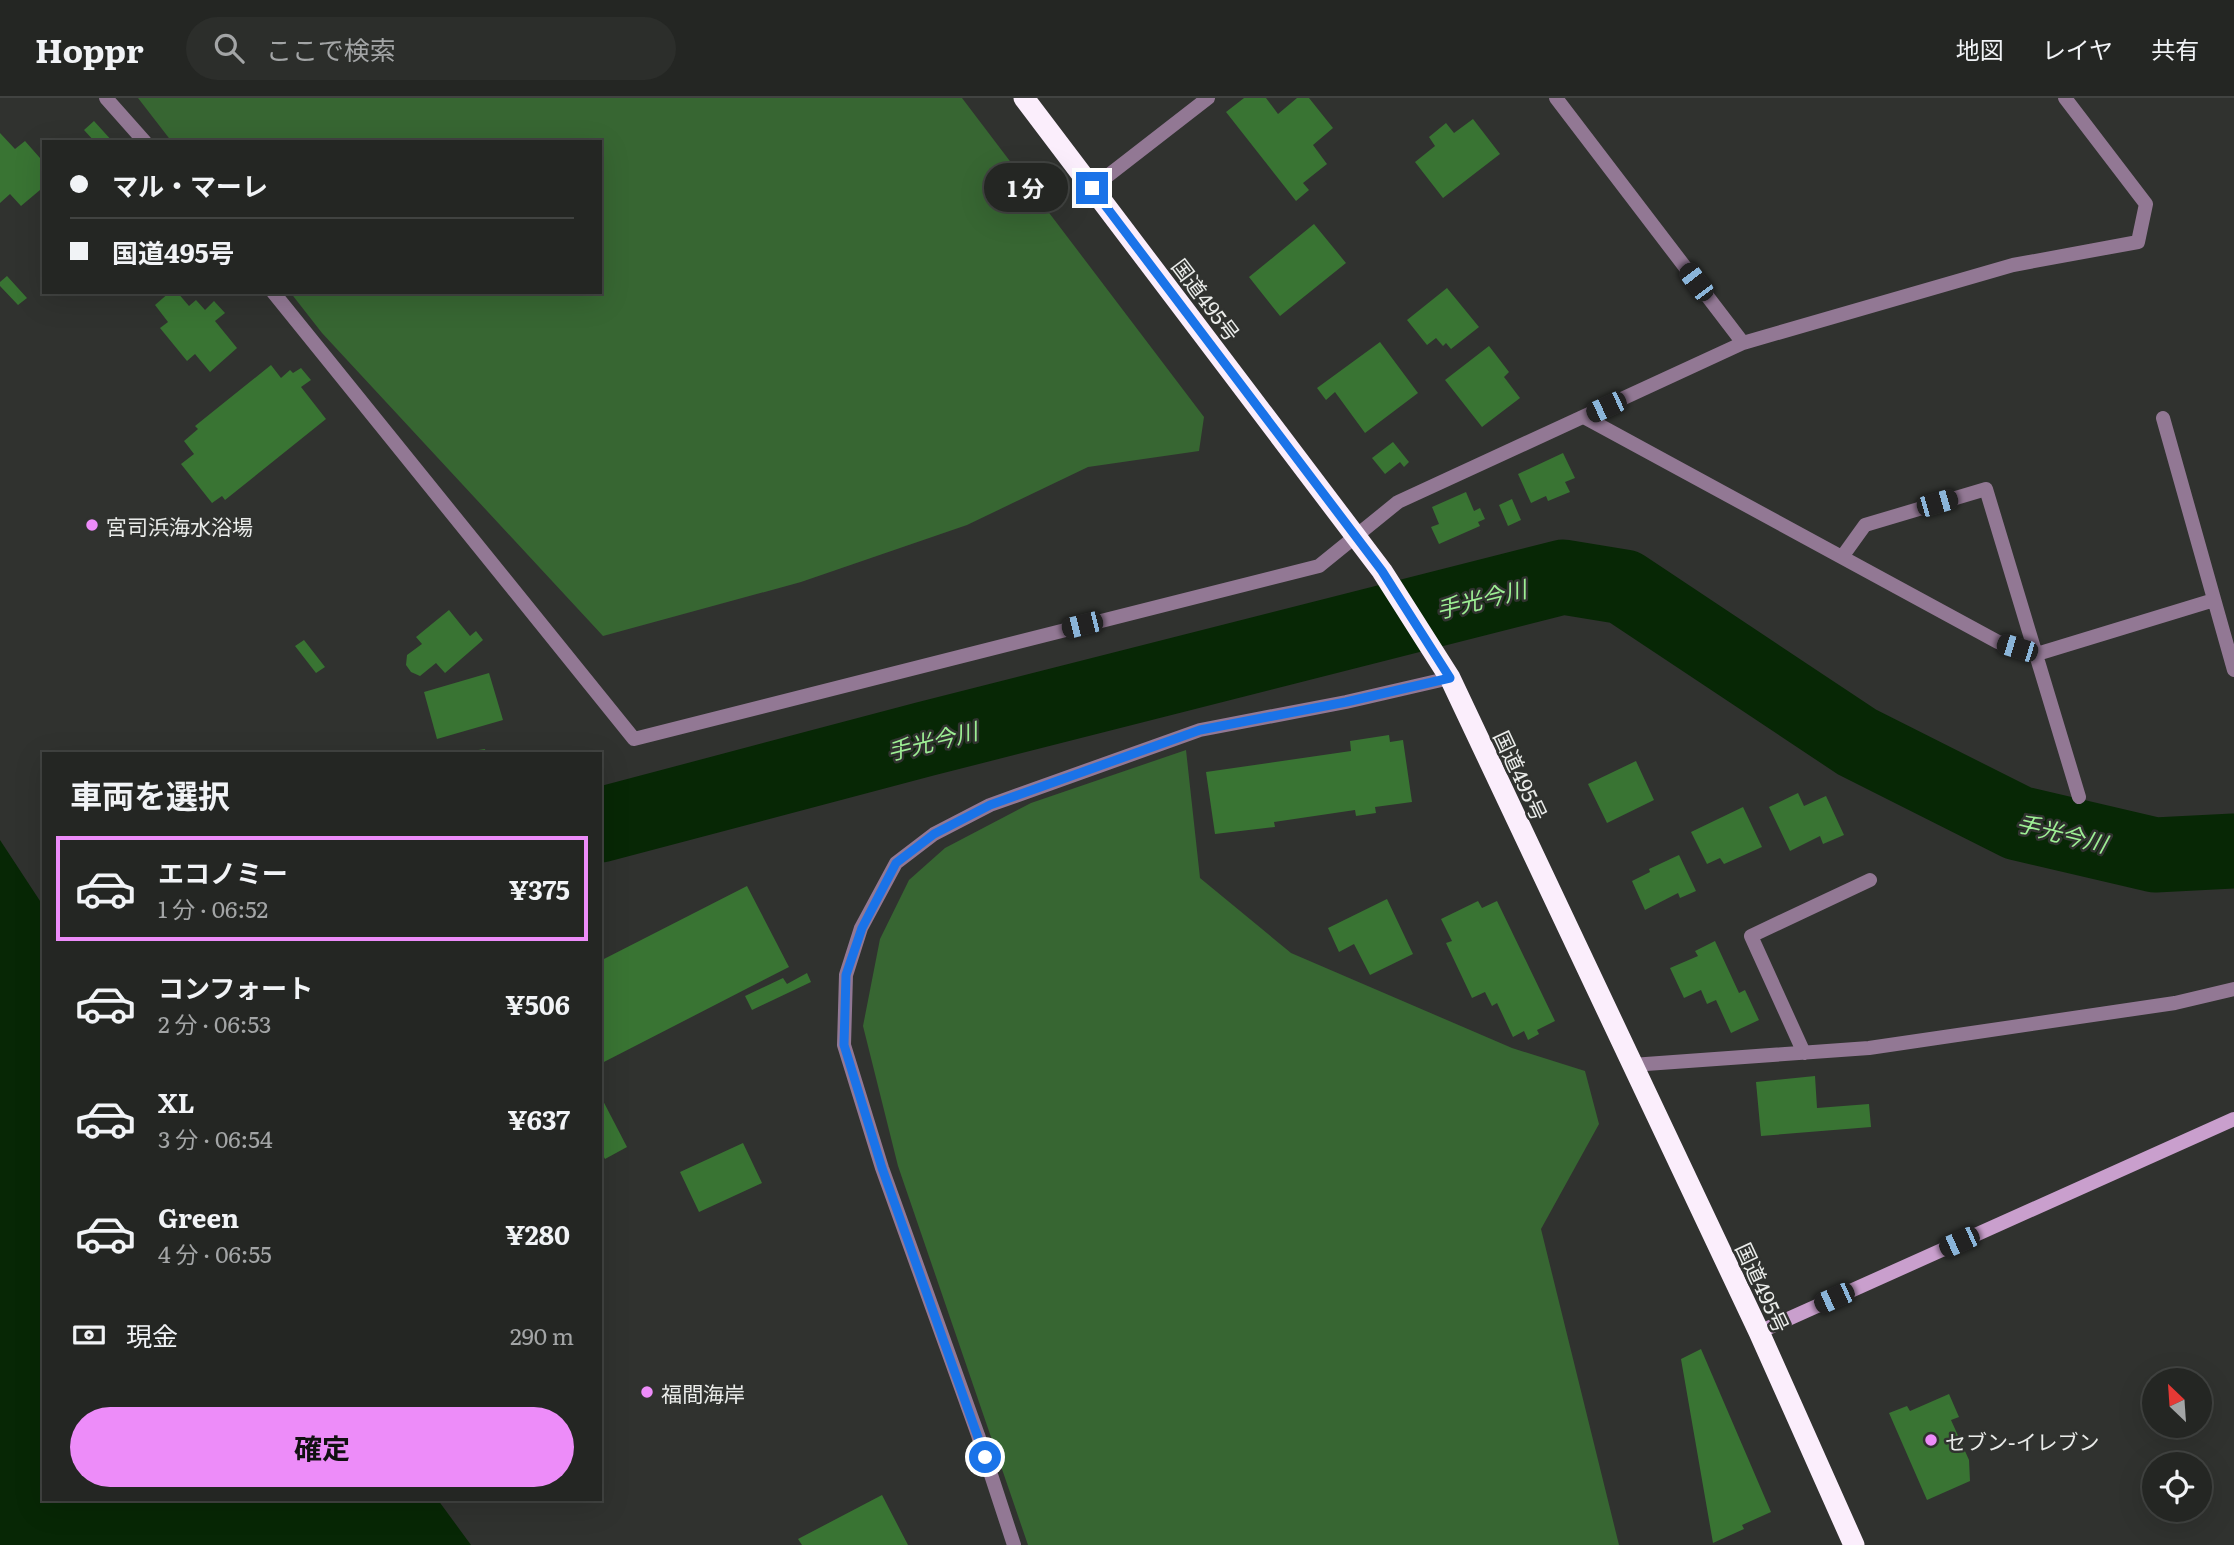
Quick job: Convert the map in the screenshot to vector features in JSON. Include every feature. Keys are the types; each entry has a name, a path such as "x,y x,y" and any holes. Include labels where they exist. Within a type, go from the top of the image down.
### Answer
{"highway":[{"name":"国道495号","path":"1024,98 1382,571 1450,678 1759,1332 1854,1545"}],"street":[{"path":"106,98 143,140"},
{"path":"1092,188 1208,98"},
{"path":"1556,98 1743,343"},
{"path":"275,294 634,739 1319,566 1398,502 1743,343 2013,265 2138,242 2146,204 2065,98"},
{"path":"1584,418 1998,642 2037,654 2214,600"},
{"path":"2163,418 2234,670"},
{"path":"1842,556 1865,525 1986,489 2079,797"},
{"path":"1014,1545 978,1435 882,1168 844,1045 846,975 862,928 896,863 934,834 990,805 1200,730 1346,702 1450,678"},
{"path":"1804,1053 1751,936 1870,880"},
{"path":"1632,1065 1869,1048 2148,1007 2234,989"},
{"path":"1759,1332 2234,1119"}],"shaded area":[{"path":"138,98 962,98 1204,417 1199,451 1088,467 967,525 801,582 603,636 322,333 292,294 602,294 602,140 170,140"},
{"path":"1186,750 1200,878 1291,953 1512,1048 1585,1071 1599,1124 1541,1229 1619,1545 1028,1545 898,1166 863,1026 880,939 909,880 945,848 1031,803"},
{"path":"0,840 42,904 42,1501 439,1501 471,1545 0,1545"}],"building":[{"path":"1244,98 1266,98 1278,114 1297,98 1309,98 1333,128 1313,145 1327,164 1303,183 1309,190 1296,201 1226,112"},
{"path":"1473,119 1500,154 1443,198 1415,162 1435,146 1429,137 1446,123 1454,133"},
{"path":"94,121 111,140 93,140 84,130"},
{"path":"0,133 15,149 25,141 40,158 42,156 42,192 40,190 21,206 10,194 0,203"},
{"path":"1314,224 1346,263 1280,316 1249,277"},
{"path":"7,276 27,298 18,305 0,286 0,282"},
{"path":"1447,288 1479,327 1451,349 1446,343 1443,346 1436,338 1427,345 1407,320"},
{"path":"168,294 179,294 189,306 196,300 205,310 214,301 225,313 215,321 237,348 210,372 195,354 187,361 160,328 168,322 155,305"},
{"path":"1380,342 1418,393 1365,433 1335,392 1326,400 1317,388"},
{"path":"1489,346 1509,372 1504,377 1520,398 1482,427 1445,380"},
{"path":"271,365 281,378 290,370 293,373 301,368 311,380 301,387 326,419 225,500 222,496 212,503 181,464 194,454 184,441 198,429 195,426"},
{"path":"1393,442 1409,462 1404,467 1400,462 1385,474 1372,458"},
{"path":"1563,453 1575,478 1565,482 1570,492 1548,501 1546,496 1531,503 1518,474"},
{"path":"1466,492 1474,511 1480,508 1485,519 1478,522 1480,526 1439,544 1431,527 1439,524 1432,507"},
{"path":"1512,499 1521,520 1508,526 1499,505"},
{"path":"449,610 470,636 476,631 483,640 445,673 436,663 420,676 411,672 406,665 407,655 422,644 416,637"},
{"path":"304,640 325,667 316,673 295,646"},
{"path":"489,673 503,720 437,739 424,692"},
{"path":"1389,735 1390,742 1403,740 1412,802 1375,807 1376,813 1356,816 1355,810 1274,822 1275,827 1215,834 1206,772 1351,751 1350,741"},
{"path":"485,749 486,752 465,752"},
{"path":"1636,761 1654,800 1607,823 1588,784"},
{"path":"1798,793 1804,806 1826,796 1844,835 1823,844 1820,836 1790,851 1769,807"},
{"path":"1743,807 1762,847 1724,864 1720,858 1707,864 1691,832"},
{"path":"1679,855 1696,891 1680,898 1678,893 1645,910 1632,881 1650,872 1649,869"},
{"path":"747,886 789,967 602,1063 602,960"},
{"path":"1387,899 1413,954 1370,975 1354,944 1339,952 1328,928"},
{"path":"1478,901 1482,908 1497,901 1555,1021 1537,1030 1539,1034 1528,1040 1524,1031 1513,1037 1497,1003 1492,1006 1485,992 1472,998 1446,943 1452,941 1441,919"},
{"path":"1715,941 1739,993 1745,990 1759,1020 1731,1033 1716,1000 1707,1004 1701,990 1684,998 1670,968 1698,956 1695,951"},
{"path":"807,973 811,982 752,1010 745,996 783,978 787,984"},
{"path":"1815,1076 1817,1108 1869,1104 1871,1127 1761,1136 1756,1082"},
{"path":"602,1099 627,1147 605,1159 602,1154"},
{"path":"743,1143 762,1183 699,1212 680,1172"},
{"path":"1701,1349 1771,1512 1742,1525 1744,1529 1713,1543 1681,1359"},
{"name":"セブン-イレブン","path":"1949,1394 1959,1417 1951,1420 1969,1460 1970,1481 1927,1500 1889,1413 1907,1406 1910,1411"},
{"path":"882,1495 908,1545 802,1545 798,1539"}],"waterway":[{"name":"手光今川","path":"602,824 925,739 1563,577 1624,587 1857,742 2018,823 2155,855 2234,851"}],"place":[{"name":"宮司浜海水浴場","path":"92,525"},
{"name":"福間海岸","path":"647,1392"},
{"name":"セブン-イレブン","path":"1931,1440"}],"route":[{"path":"985,1457 882,1168 844,1045 846,975 862,928 896,863 934,834 990,805 1200,730 1346,702 1450,678 1382,571 1092,188"}]}
